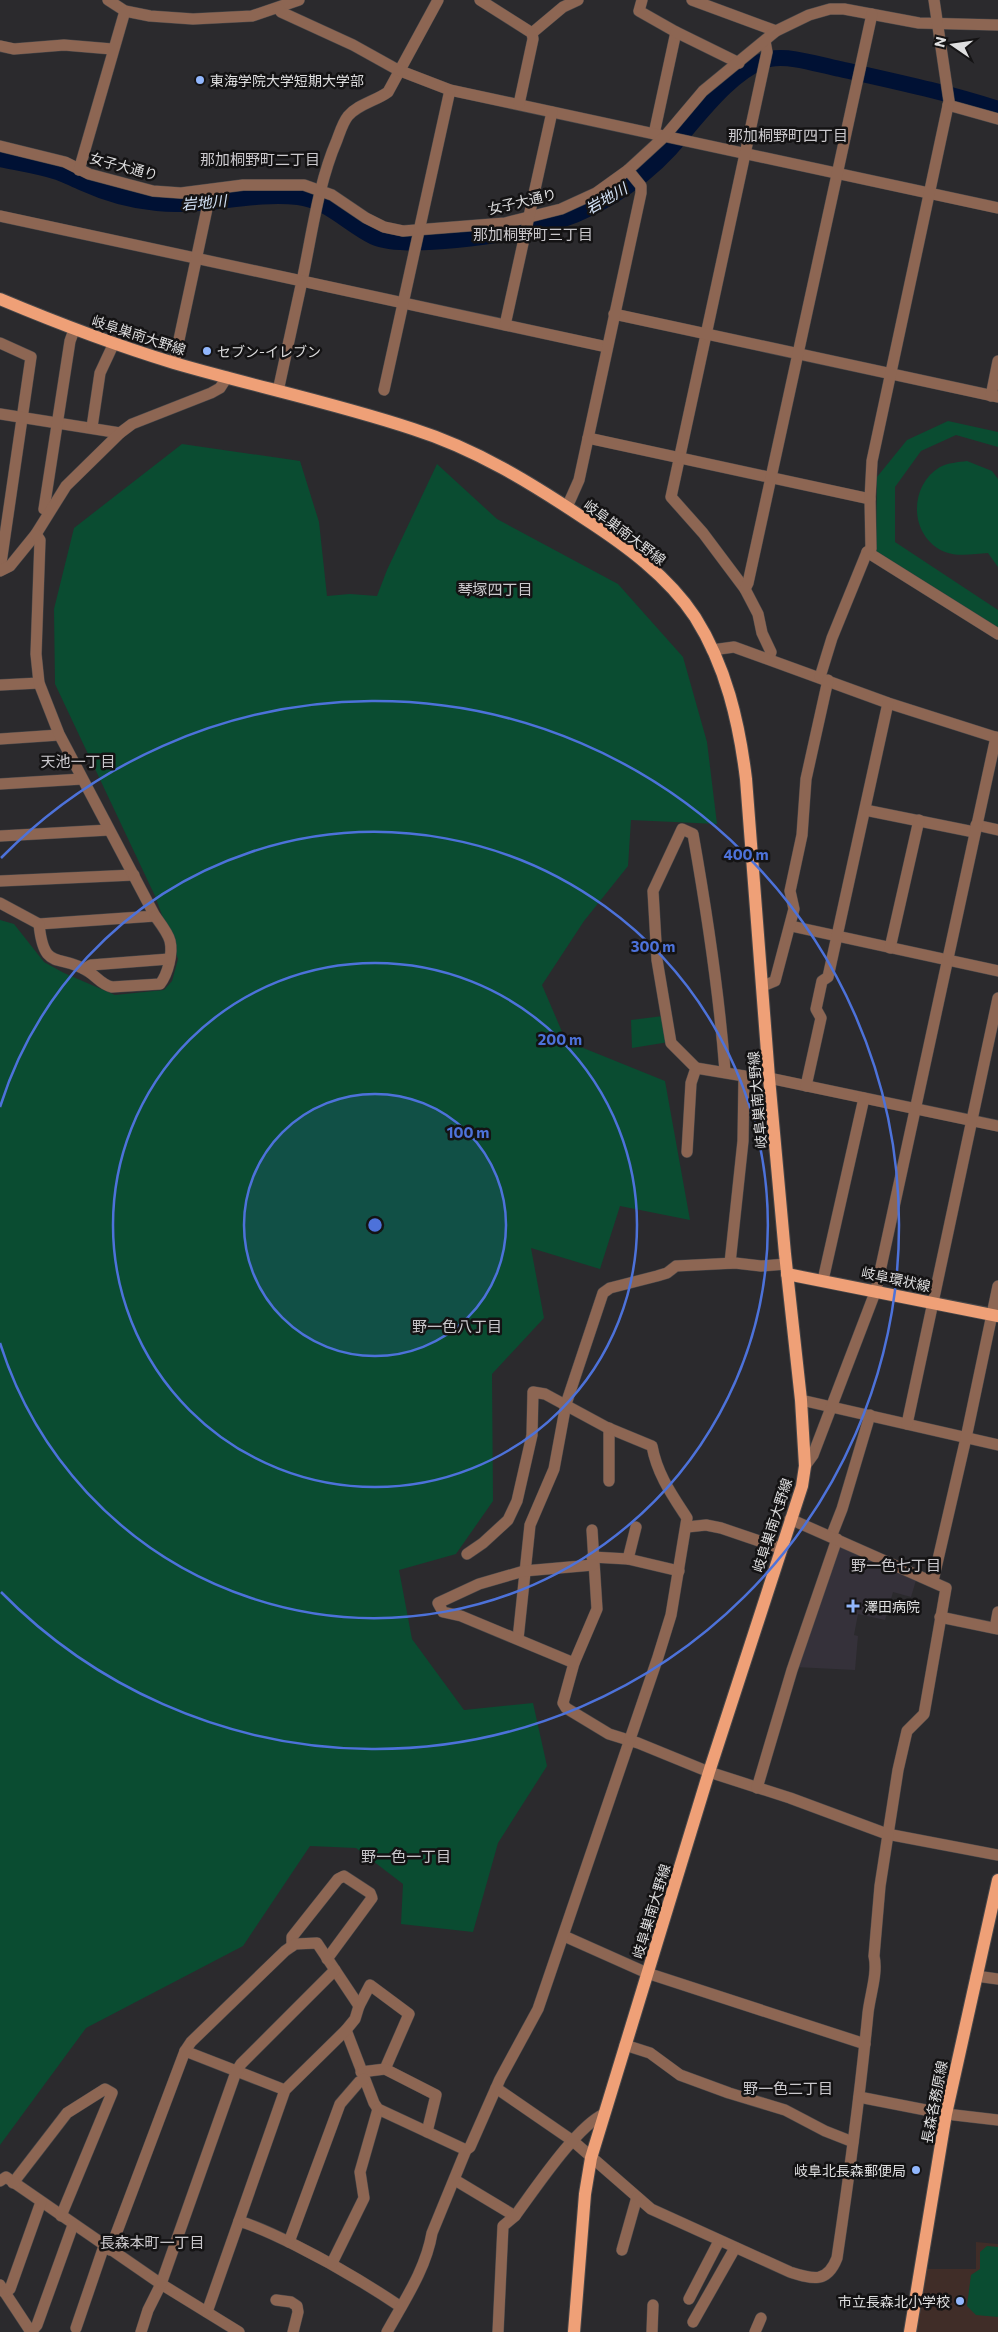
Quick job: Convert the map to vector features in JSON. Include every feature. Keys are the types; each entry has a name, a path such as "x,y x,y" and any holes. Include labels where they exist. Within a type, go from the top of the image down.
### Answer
{"main road":[{"name":"岐阜巣南大野線","path":"0,299 74,330 174,363 414,429 516,474 610,535 666,582 694,616 712,650 732,700 740,730 746,779 769,1078 787,1269 802,1400 805,1466 802,1486 780,1548 709,1772 591,2158 585,2194 574,2332"},
{"name":"岐阜環状線","path":"787,1269 823,1280 995,1315"},
{"name":"長森各務原線","path":"910,2332 946,2114 998,1880"}],"street":[{"path":"108,0 124,11 150,16 193,19 252,16 299,0"},
{"path":"278,391 320,193 332,152 349,115 359,107 376,100 388,92 398,70 438,0"},
{"path":"480,0 532,33 533,39 519,104"},
{"path":"532,33 563,7 578,0"},
{"path":"642,0 639,11 676,32 739,62"},
{"path":"692,0 776,31"},
{"path":"763,986 775,981 791,926 794,909 790,891 802,835 806,779 832,638 867,552 871,549 870,499 872,461 948,103 934,0"},
{"path":"278,8 281,12 353,45 398,70 450,90 998,208"},
{"name":"女子大通り","path":"0,146 65,162 79,170 118,183 153,190 182,193 212,193 243,185 304,185 384,227 419,232 479,226 528,220 561,209 596,193 630,172 703,91 739,62 766,46 776,31 809,15 830,9 872,14 919,23 998,25"},
{"path":"79,170 124,11"},
{"path":"745,589 748,583 872,14"},
{"path":"663,136 676,32"},
{"path":"0,46 14,50 64,45 112,49"},
{"path":"766,46 764,66 671,497 704,534 745,589 758,614 762,633 771,652 770,658"},
{"path":"384,390 450,90"},
{"path":"948,103 998,119"},
{"path":"505,326 552,112"},
{"path":"567,507 579,480 641,194 639,184 630,172"},
{"path":"174,363 212,193"},
{"path":"0,216 607,347"},
{"path":"614,314 994,396 998,361"},
{"path":"49,511 44,509 70,341 74,330"},
{"path":"0,343 31,357 0,570 10,566 36,534 66,486 120,433 132,424 211,393 220,388 227,377"},
{"path":"92,427 100,373 114,343"},
{"path":"0,414 92,427 120,433"},
{"path":"588,438 870,499"},
{"path":"36,534 40,540 36,654 39,683 59,735 170,941 168,967 160,984 112,988 84,969 54,961 47,955 39,924"},
{"path":"867,552 998,634"},
{"path":"712,650 734,647 770,658 888,703 997,738 975,828 876,1290 813,1455 805,1466"},
{"path":"0,686 39,683"},
{"path":"806,1086 821,1018 816,1009 822,981 828,978 888,703"},
{"path":"0,739 59,735"},
{"path":"0,784 82,779"},
{"path":"865,810 919,820 998,830"},
{"path":"890,948 919,820"},
{"path":"724,1071 720,1008 699,867 693,834 682,829 653,891 657,960 671,1043 696,1068 769,1078 998,1126"},
{"path":"0,836 109,830"},
{"path":"0,881 134,875"},
{"path":"0,903 39,924 155,916"},
{"path":"791,926 998,971"},
{"path":"84,969 91,965 169,959"},
{"path":"907,1424 998,998"},
{"path":"687,1152 691,1083 696,1068"},
{"path":"730,1263 742,1141 744,1076"},
{"path":"823,1280 864,1098"},
{"path":"518,1639 524,1571 531,1523 554,1469 566,1404 603,1293 610,1288 667,1273 676,1266 730,1263 787,1269"},
{"path":"933,1581 995,1315 998,1286"},
{"path":"387,2332 408,2298 430,2246 432,2233 466,2150 470,2147 496,2088 538,2009 630,1742 671,1615 687,1518 664,1482 655,1461 652,1446 609,1428 545,1394 533,1392 532,1435 529,1456 516,1501 509,1518 483,1543 467,1554"},
{"path":"802,1400 831,1405 998,1445"},
{"path":"757,1788 870,1415"},
{"path":"608,1481 609,1428"},
{"path":"509,1518 531,1523"},
{"path":"496,2088 572,2142 658,2213 734,2248 807,2278 823,2278 833,2269 837,2258 854,2142 870,1991 876,1963 874,1956 880,1886 898,1770 907,1731 924,1714 946,1588 790,1519"},
{"path":"687,1526 706,1525 720,1528 780,1548"},
{"path":"628,1559 636,1527"},
{"path":"592,1530 592,1561 597,1608 574,1663 563,1703 566,1708 609,1734 709,1772 888,1834 998,1855"},
{"path":"574,1663 461,1616 443,1612 438,1603 479,1584 524,1571 592,1561 628,1559 679,1571"},
{"path":"940,1617 996,1629 998,1612"},
{"path":"292,1946 292,1937 338,1879 344,1876 370,1893 372,1898 328,1960"},
{"path":"564,1936 647,1973 865,2044"},
{"path":"76,2328 190,2042 284,1950 292,1946 316,1943 359,2006"},
{"path":"142,2332 148,2310 161,2284 236,2072 241,2064 335,1970"},
{"path":"976,1976 998,1979"},
{"path":"207,2312 285,2090 346,2030 355,2018 370,1985 409,2014 385,2069"},
{"path":"332,2263 364,2198 360,2172 378,2109 346,2030"},
{"path":"625,2045 650,2053 680,2075 784,2110 825,2131 854,2142"},
{"path":"185,2051 285,2090"},
{"path":"289,2242 340,2104 363,2075 385,2069 436,2095 427,2132"},
{"path":"13,2183 67,2113 104,2089 112,2093 61,2216"},
{"path":"859,2097 946,2114 998,2120"},
{"path":"378,2109 466,2150"},
{"path":"498,2332 503,2226 514,2216 572,2142 593,2119 604,2114"},
{"path":"0,2181 6,2178 161,2284 239,2332"},
{"path":"455,2180 514,2216"},
{"path":"622,2250 637,2197"},
{"path":"2,2288 10,2289 41,2202"},
{"path":"239,2221 255,2226 332,2263 359,2278 401,2308"},
{"path":"2,2288 31,2332 37,2325 73,2225"},
{"path":"689,2300 719,2241"},
{"path":"693,2322 734,2248"},
{"path":"276,2300 290,2302 296,2306 298,2312 293,2332"},
{"path":"652,2332 653,2305"},
{"path":"755,2332 761,2318"}],"shaded area":[{"name":"澤田病院","path":"840,1545 917,1577 911,1597 893,1592 885,1620 858,1614 854,1635 858,1636 855,1670 795,1667"},
{"name":"市立長森北小学校","path":"976,2242 998,2244 998,2332 916,2332 927,2269 976,2269"}],"green space":[{"path":"948,421 998,432 998,447 956,435 921,451 895,487 895,542 998,610 998,630 876,552 877,477 907,440"},
{"path":"182,444 300,461 319,522 327,596 350,594 377,596 387,570 437,464 497,519 618,584 683,657 707,742 717,824 631,820 628,866 584,921 542,985 566,1041 665,1081 690,1220 620,1206 600,1269 531,1248 544,1318 492,1374 493,1501 456,1554 399,1570 412,1639 464,1710 533,1703 547,1766 498,1843 473,1932 401,1924 403,1884 356,1848 310,1846 243,1946 86,2028 0,2145 0,920 14,924 44,962 64,973 115,995 164,990 172,981 178,959 155,896 55,684 54,609 74,528"},
{"path":"967,461 992,471 998,479 998,567 988,553 960,555 945,552 933,545 919,524 918,498 922,486 930,475 940,467"},
{"path":"663,1016 669,1042 632,1048 631,1020"},
{"path":"987,2246 998,2247 998,2317 976,2315 967,2306 971,2275 980,2269 980,2252"}],"waterway":[{"name":"岩地川","path":"0,159 51,170 110,193 148,202 175,204 280,196 309,199 328,208 374,237 389,241 431,242 525,230 559,221 611,197 657,162 728,84 756,64 770,59 787,58 805,61 900,82 998,109"}],"place":[{"name":"東海学院大学短期大学部","path":"200,80"},
{"name":"セブン-イレブン","path":"207,351"},
{"name":"澤田病院","path":"853,1606"},
{"name":"岐阜北長森郵便局","path":"916,2170"},
{"name":"市立長森北小学校","path":"960,2301"}],"district":[{"name":"那加桐野町四丁目","path":"788,135"},
{"name":"那加桐野町二丁目","path":"260,159"},
{"name":"那加桐野町三丁目","path":"533,234"},
{"name":"琴塚四丁目","path":"495,589"},
{"name":"天池一丁目","path":"78,761"},
{"name":"野一色八丁目","path":"457,1326"},
{"name":"野一色七丁目","path":"896,1565"},
{"name":"野一色一丁目","path":"406,1856"},
{"name":"野一色二丁目","path":"788,2088"},
{"name":"長森本町一丁目","path":"152,2242"}]}
